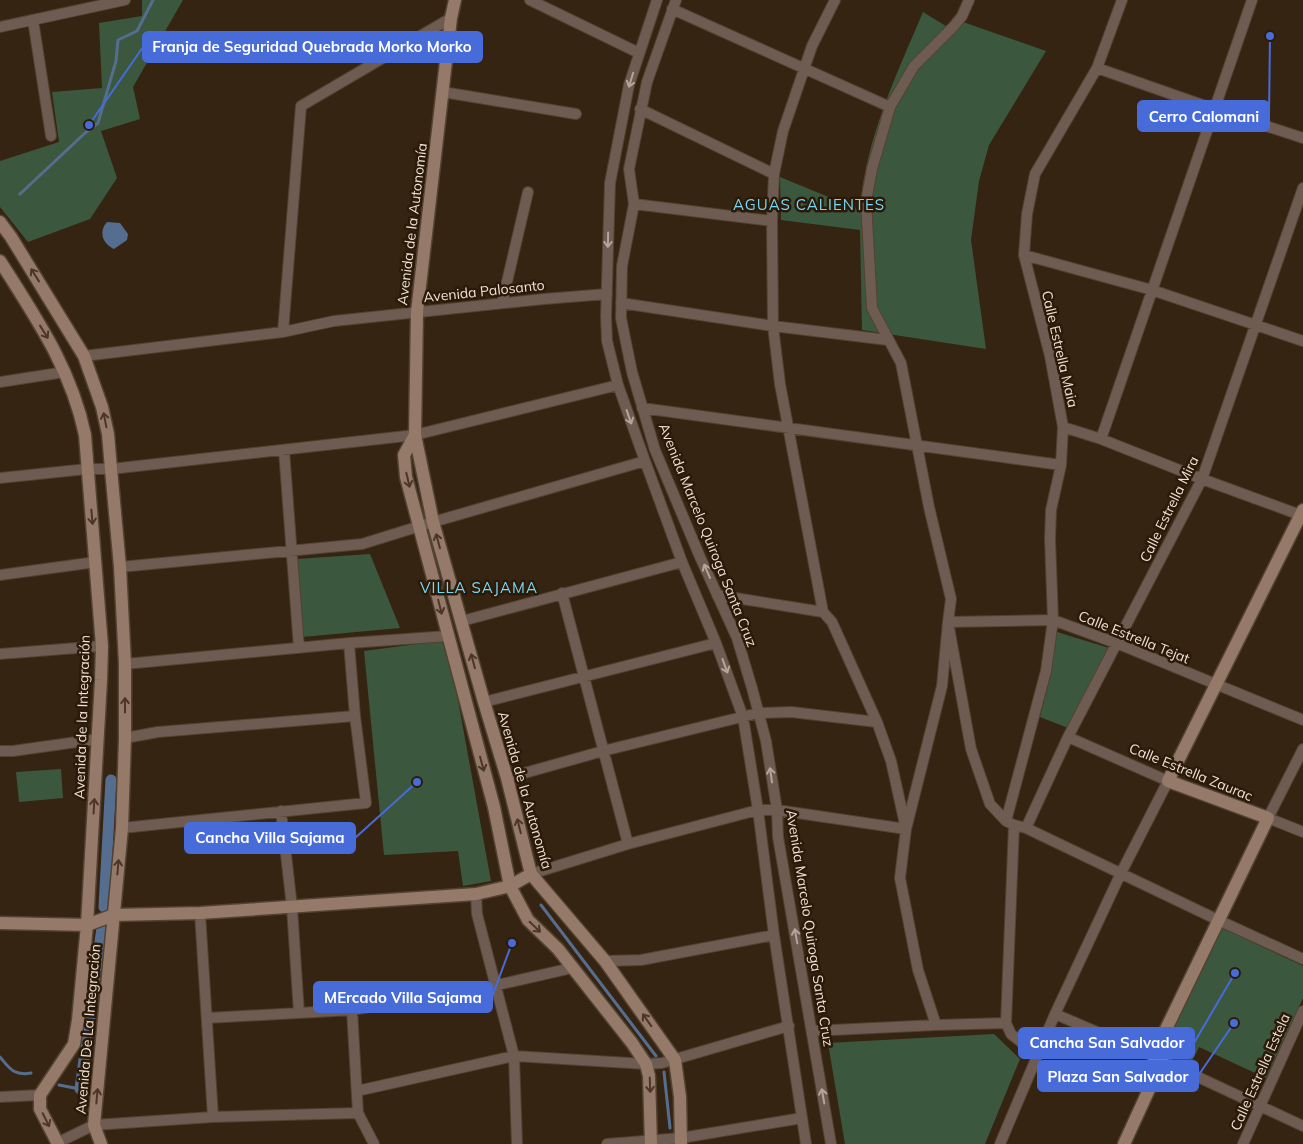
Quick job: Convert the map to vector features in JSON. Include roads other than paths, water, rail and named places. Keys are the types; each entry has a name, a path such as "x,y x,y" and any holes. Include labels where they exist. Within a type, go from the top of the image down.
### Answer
{"street":[{"path":"0,27 125,0"},
{"name":"Avenida de la Autonomía","path":"455,0 451,18 416,312 415,435 433,522 507,778 531,874 606,961 675,1060 680,1096 681,1141"},
{"path":"530,0 639,53"},
{"path":"657,0 629,85 610,183 607,341 618,385 645,461 682,562 716,643 743,717 806,1144"},
{"path":"835,0 812,46 783,131 774,174 772,221 773,326 787,428 823,612 832,622 877,722 891,760 906,829"},
{"path":"936,1025 918,970 900,878 906,829 942,686 951,599 929,507 901,363 872,308 866,201 872,169 890,106 914,66 958,21 969,0"},
{"name":"Calle Estrella Maia","path":"1006,1023 1010,823 1032,723 1046,671 1053,620 1050,539 1052,510 1062,465 1063,427 1050,356 1024,255 1027,214 1035,174 1097,68 1122,0"},
{"path":"1101,439 1252,0"},
{"path":"674,5 805,69 890,106"},
{"name":"Avenida Marcelo Quiroga Santa Cruz","path":"674,5 647,82 629,170 634,204 622,266 621,318 632,372 659,459 737,638 766,741 778,838 831,1144"},
{"path":"283,332 301,106 451,18"},
{"path":"33,20 50,136"},
{"path":"1097,68 1214,110 1303,138"},
{"path":"443,92 576,114"},
{"path":"640,109 774,174"},
{"name":"Calle Estrella Mira","path":"1026,828 1068,737 1202,479 1303,188"},
{"path":"502,303 528,192"},
{"path":"634,204 772,221"},
{"path":"0,222 84,356 102,407 108,434 120,567 125,664 122,828 114,916"},
{"path":"1024,255 1152,290 1303,341"},
{"name":"Avenida de la Integración","path":"0,261 49,338 79,408 85,435 102,646 87,925 74,1044 40,1096"},
{"name":"Avenida Palosanto","path":"84,356 283,332 334,321 607,294"},
{"path":"620,303 773,326 888,340"},
{"path":"0,382 65,372"},
{"path":"0,478 87,469 111,469 415,435 618,385"},
{"path":"642,408 1062,465"},
{"path":"1000,1144 1055,1014 1121,873 1302,514 1202,479 1101,439 1063,427"},
{"name":"Avenida de la Autonomía","path":"415,435 404,455 406,477 494,807 510,886 528,920 558,949 646,1064 649,1076 651,1142"},
{"path":"284,450 299,648"},
{"path":"120,567 362,544 645,461"},
{"path":"0,575 96,562"},
{"path":"462,621 682,562"},
{"path":"562,593 628,844"},
{"path":"717,595 823,612"},
{"name":"Calle Estrella Tejat","path":"948,622 1053,620 1116,643 1303,720"},
{"path":"948,622 971,749 990,804 1010,823 1026,828 1303,959"},
{"path":"125,664 448,636"},
{"path":"484,702 716,643"},
{"path":"122,828 366,803 355,716 349,644"},
{"path":"0,654 102,646"},
{"path":"507,778 603,751 758,713 791,712 877,722"},
{"path":"125,738 158,732 355,716"},
{"name":"Calle Estrella Zaurac","path":"1068,737 1168,781 1303,832"},
{"path":"0,751 13,751 98,739"},
{"path":"1124,1144 1158,1059 1218,920 1303,750"},
{"path":"0,923 87,925 114,916 292,908 476,894 510,886 531,874 628,844 758,810 776,810 906,829"},
{"path":"281,811 292,908 299,1013"},
{"path":"476,894 477,914 514,1056 517,1144"},
{"path":"200,913 213,1117"},
{"name":"Avenida De La Integración","path":"101,1144 94,1125 114,916"},
{"path":"606,961 641,960 774,935"},
{"path":"207,1018 352,1010 497,985 572,968"},
{"path":"352,1010 358,1113 374,1144"},
{"name":"Calle Estrella Estela","path":"1243,1144 1303,1011"},
{"path":"1055,1014 1303,1126"},
{"path":"812,1032 1006,1023 1011,1034 1037,1055"},
{"path":"357,1091 514,1056 662,1064 789,1026"},
{"path":"0,1097 40,1096 40,1109 57,1143 94,1125 213,1117 358,1113"},
{"path":"607,1144 681,1141 802,1118"}],"water":[{"path":"107,222 120,223 128,234 127,240 114,249 107,244 102,234"}],"waterway":[{"path":"20,194 98,123 116,61 118,40 137,31 153,0"},
{"path":"104,907 111,780"},
{"path":"541,905 656,1056"},
{"path":"80,1089 103,920"},
{"path":"0,1057 13,1071 25,1074 31,1073"},
{"path":"664,1072 670,1128"},
{"path":"59,1085 80,1089"}],"place":[{"name":"Cerro Calomani","path":"1270,36"},
{"name":"Franja de Seguridad Quebrada Morko Morko","path":"89,125"},
{"name":"Cancha Villa Sajama","path":"417,782"},
{"name":"MErcado Villa Sajama","path":"512,943"},
{"name":"Cancha San Salvador","path":"1235,973"},
{"name":"Plaza San Salvador","path":"1234,1023"}],"district":[{"name":"AGUAS CALIENTES","path":"809,204"},
{"name":"VILLA SAJAMA","path":"479,587"}]}
